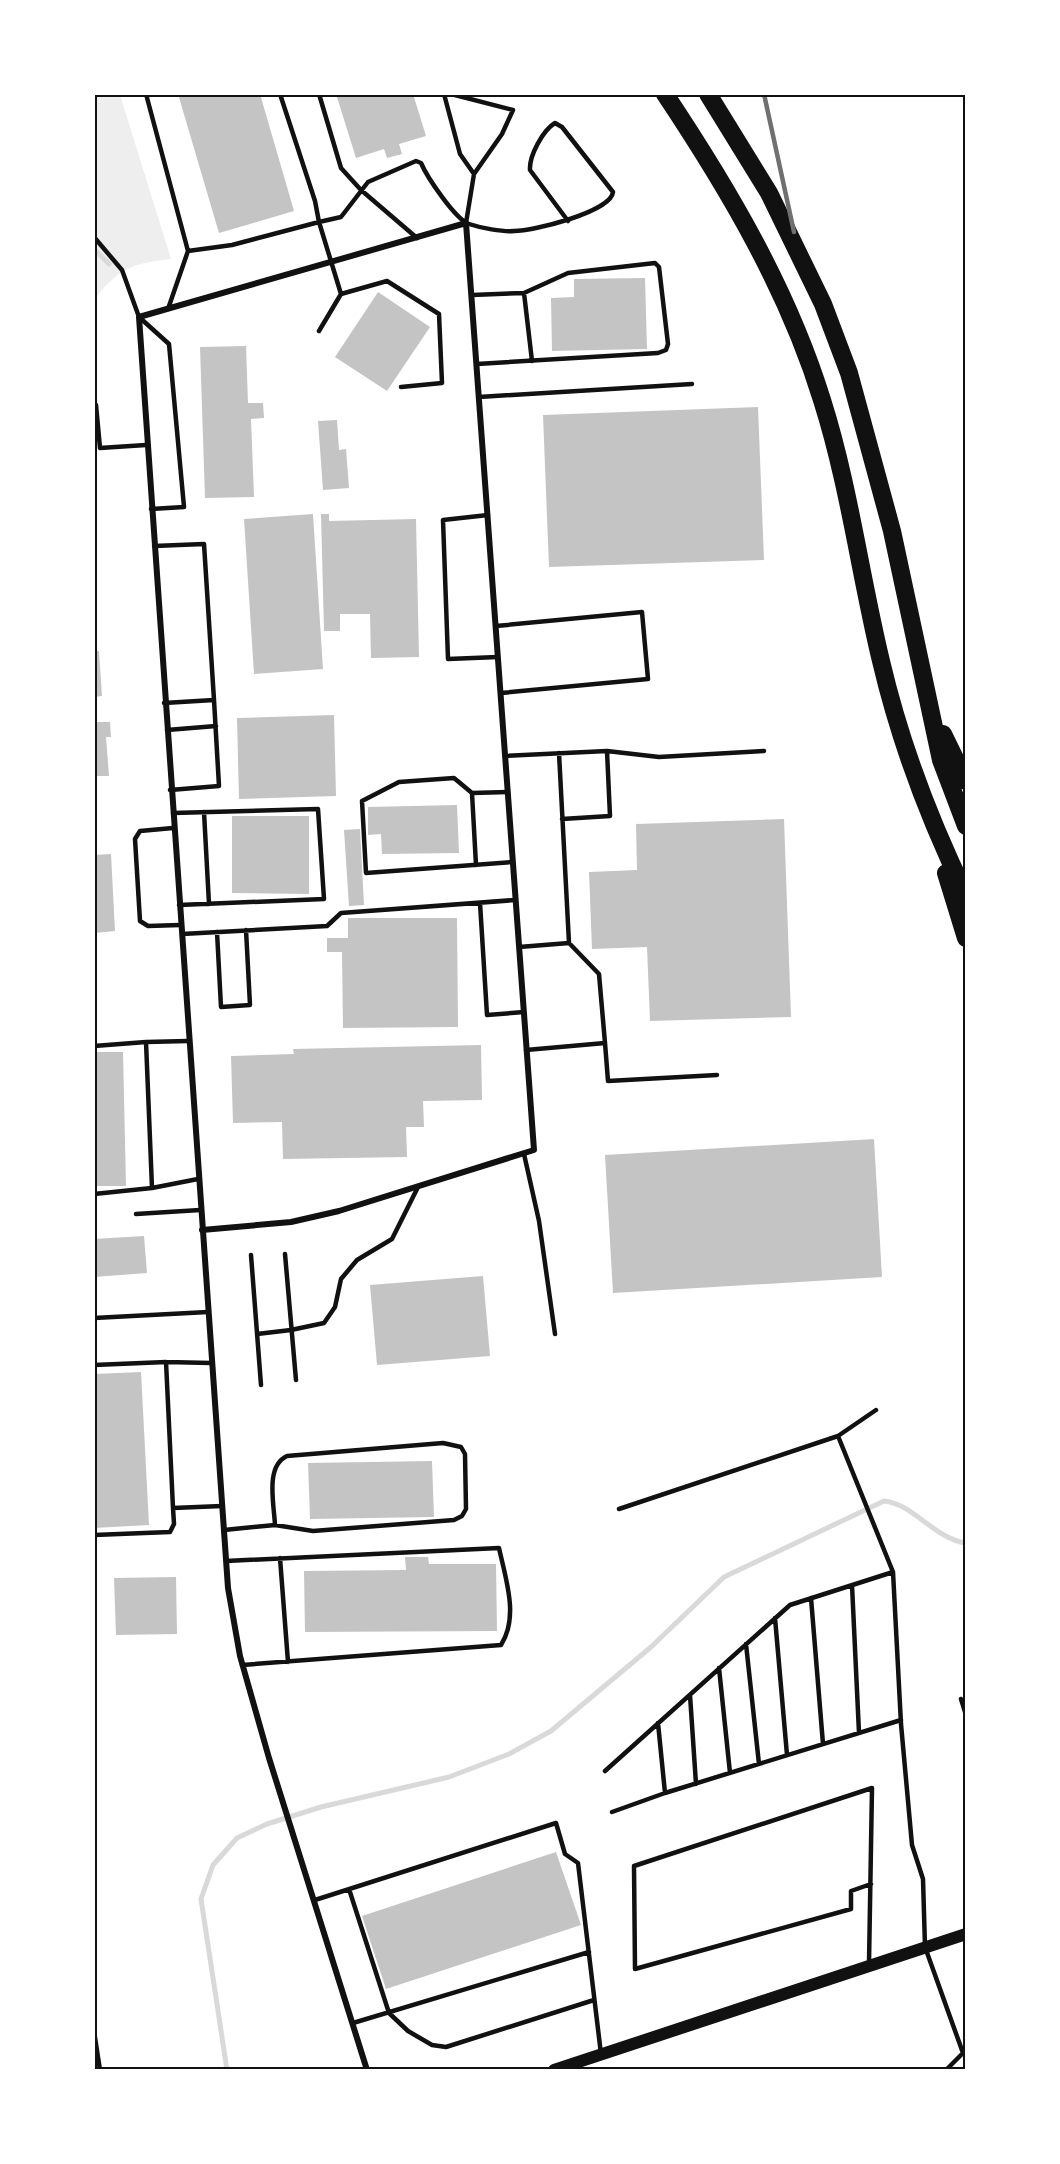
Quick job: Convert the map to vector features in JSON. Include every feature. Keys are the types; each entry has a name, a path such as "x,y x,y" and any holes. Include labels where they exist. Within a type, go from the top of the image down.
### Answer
{"highway":[{"path":"665,94 727,192 763,257 795,325 822,399 839,460 881,659 905,747 930,817 966,938"},
{"path":"708,94 769,193 831,324 849,373 892,531 941,760 966,825"},
{"path":"927,703 966,781"},
{"path":"930,817 966,895"}],"main road":[{"path":"554,2070 966,1934"}],"street":[{"path":"201,1230 291,1222 339,1211 534,1150 466,223 138,318 201,1230 232,1618 242,1665 269,1758 297,1841 367,2070"}],"lane":[{"path":"146,94 188,251 168,309"},
{"path":"280,94 315,201 340,294 319,331"},
{"path":"319,94 341,168 360,190 417,238"},
{"path":"444,94 460,154 474,174"},
{"path":"451,94 513,110 502,134 474,174 466,223"},
{"path":"188,251 232,245 341,217 368,182 416,161 421,163 429,181 466,223 513,232 568,221 609,201 613,192 562,127 555,123 549,126 530,161 530,170 568,221"},
{"path":"94,237 122,270 138,318 169,345 183,507 151,509"},
{"path":"472,295 524,292 568,273 655,263 659,267 669,344 666,350 477,364"},
{"path":"340,294 387,281 439,314 442,383 401,387"},
{"path":"524,292 532,361"},
{"path":"479,397 692,384"},
{"path":"96,405 100,448 146,445"},
{"path":"488,515 442,520 448,659 498,657"},
{"path":"154,546 204,543 219,786 170,790"},
{"path":"496,626 642,612 648,679 501,693"},
{"path":"164,703 214,700"},
{"path":"166,730 216,726"},
{"path":"505,756 608,751 659,757 764,751"},
{"path":"562,819 610,816 608,751"},
{"path":"559,753 569,943 599,974 608,1082 717,1075"},
{"path":"508,792 472,793 454,778 399,782 362,801 366,873 512,862"},
{"path":"472,793 476,865"},
{"path":"172,813 318,808 324,899 179,905"},
{"path":"204,812 209,904"},
{"path":"173,828 140,831 135,839 140,921 148,926 180,925"},
{"path":"181,934 327,926 341,913 515,900"},
{"path":"480,903 487,1015 524,1012"},
{"path":"217,932 221,1007 240,1006 250,1005 246,930"},
{"path":"519,947 569,943"},
{"path":"94,1046 188,1041"},
{"path":"146,1042 152,1188"},
{"path":"526,1050 605,1043"},
{"path":"524,1154 539,1221 555,1334"},
{"path":"94,1194 152,1188 198,1179"},
{"path":"257,1334 324,1323 335,1307 341,1279 357,1260 392,1239 418,1186"},
{"path":"136,1214 200,1210"},
{"path":"285,1254 296,1380"},
{"path":"251,1255 261,1385"},
{"path":"94,1318 207,1312"},
{"path":"94,1535 170,1532 174,1524 166,1362"},
{"path":"94,1365 211,1363"},
{"path":"619,1509 838,1436 876,1410"},
{"path":"838,1436 893,1572 901,1720 912,1845 923,1879 925,1947 966,2059"},
{"path":"224,1530 275,1525 313,1531 454,1520 462,1516 466,1509 465,1454 454,1443 443,1443 287,1456 279,1460 273,1472 275,1525"},
{"path":"173,1508 222,1506"},
{"path":"226,1561 499,1548 510,1599 510,1632 501,1645 242,1665"},
{"path":"280,1558 288,1662"},
{"path":"605,1771 790,1605 893,1572"},
{"path":"852,1585 859,1733"},
{"path":"811,1598 823,1744"},
{"path":"775,1618 787,1755"},
{"path":"746,1644 759,1764"},
{"path":"719,1668 730,1773"},
{"path":"690,1695 696,1784"},
{"path":"961,1699 966,1714"},
{"path":"612,1812 665,1793 901,1720"},
{"path":"658,1723 665,1793"},
{"path":"869,1966 871,1884 872,1788 634,1866 635,1969 851,1909 852,1891 871,1884"},
{"path":"315,1900 556,1823 565,1854 578,1863 601,2054"},
{"path":"349,1889 389,2013 408,2031 432,2045 446,2047 594,2000"},
{"path":"353,2023 589,1952"},
{"path":"94,2031 100,2070"},
{"path":"946,2070 963,2053"}],"shaded area":[{"path":"94,95 120,95 171,259 148,262 130,268 113,279 97,296 94,295"}],"building":[{"path":"178,94 260,94 294,211 219,233"},
{"path":"336,94 413,94 426,136 399,144 402,154 387,158 384,149 356,158"},
{"path":"645,278 647,349 552,351 551,298 574,297 574,279"},
{"path":"378,292 430,327 387,391 335,357"},
{"path":"246,346 248,403 263,403 264,418 251,419 254,497 205,498 200,347"},
{"path":"758,407 764,560 549,567 543,415"},
{"path":"337,420 339,450 346,449 349,488 323,490 318,421"},
{"path":"313,514 323,669 254,674 244,519"},
{"path":"321,514 329,514 329,521 416,519 419,657 371,658 370,614 340,614 340,631 324,631"},
{"path":"94,651 99,651 102,696 94,697"},
{"path":"334,715 336,796 239,799 237,718"},
{"path":"94,722 110,722 111,737 106,737 109,776 94,776"},
{"path":"457,805 459,853 382,854 381,834 368,835 368,807"},
{"path":"232,816 309,816 309,894 232,893"},
{"path":"784,819 791,1017 650,1021 647,947 592,949 589,872 637,870 636,824"},
{"path":"360,829 364,905 349,906 344,830"},
{"path":"111,854 115,931 94,933 94,855"},
{"path":"348,918 457,918 458,1027 343,1028 342,952 327,952 327,938 348,938"},
{"path":"481,1045 482,1100 423,1101 424,1127 406,1127 407,1157 283,1159 282,1122 233,1123 231,1056 294,1054 293,1049"},
{"path":"94,1052 123,1052 126,1186 94,1186"},
{"path":"874,1139 882,1277 613,1293 605,1155"},
{"path":"144,1236 147,1273 94,1277 94,1239"},
{"path":"483,1276 490,1356 377,1365 370,1285"},
{"path":"141,1372 149,1525 94,1528 94,1374"},
{"path":"432,1461 434,1517 310,1519 308,1463"},
{"path":"405,1557 428,1557 429,1564 496,1564 497,1631 305,1632 304,1571 406,1570"},
{"path":"176,1577 177,1634 116,1635 114,1578"},
{"path":"556,1852 581,1925 386,1989 362,1916"}],"waterway":[{"path":"94,249 109,264"},
{"path":"227,2070 201,1899 213,1865 237,1838 267,1824 321,1807 449,1777 509,1754 551,1731 651,1647 724,1577 884,1501 905,1508 943,1535 966,1543"}],"railway":[{"path":"764,94 794,232"}]}
